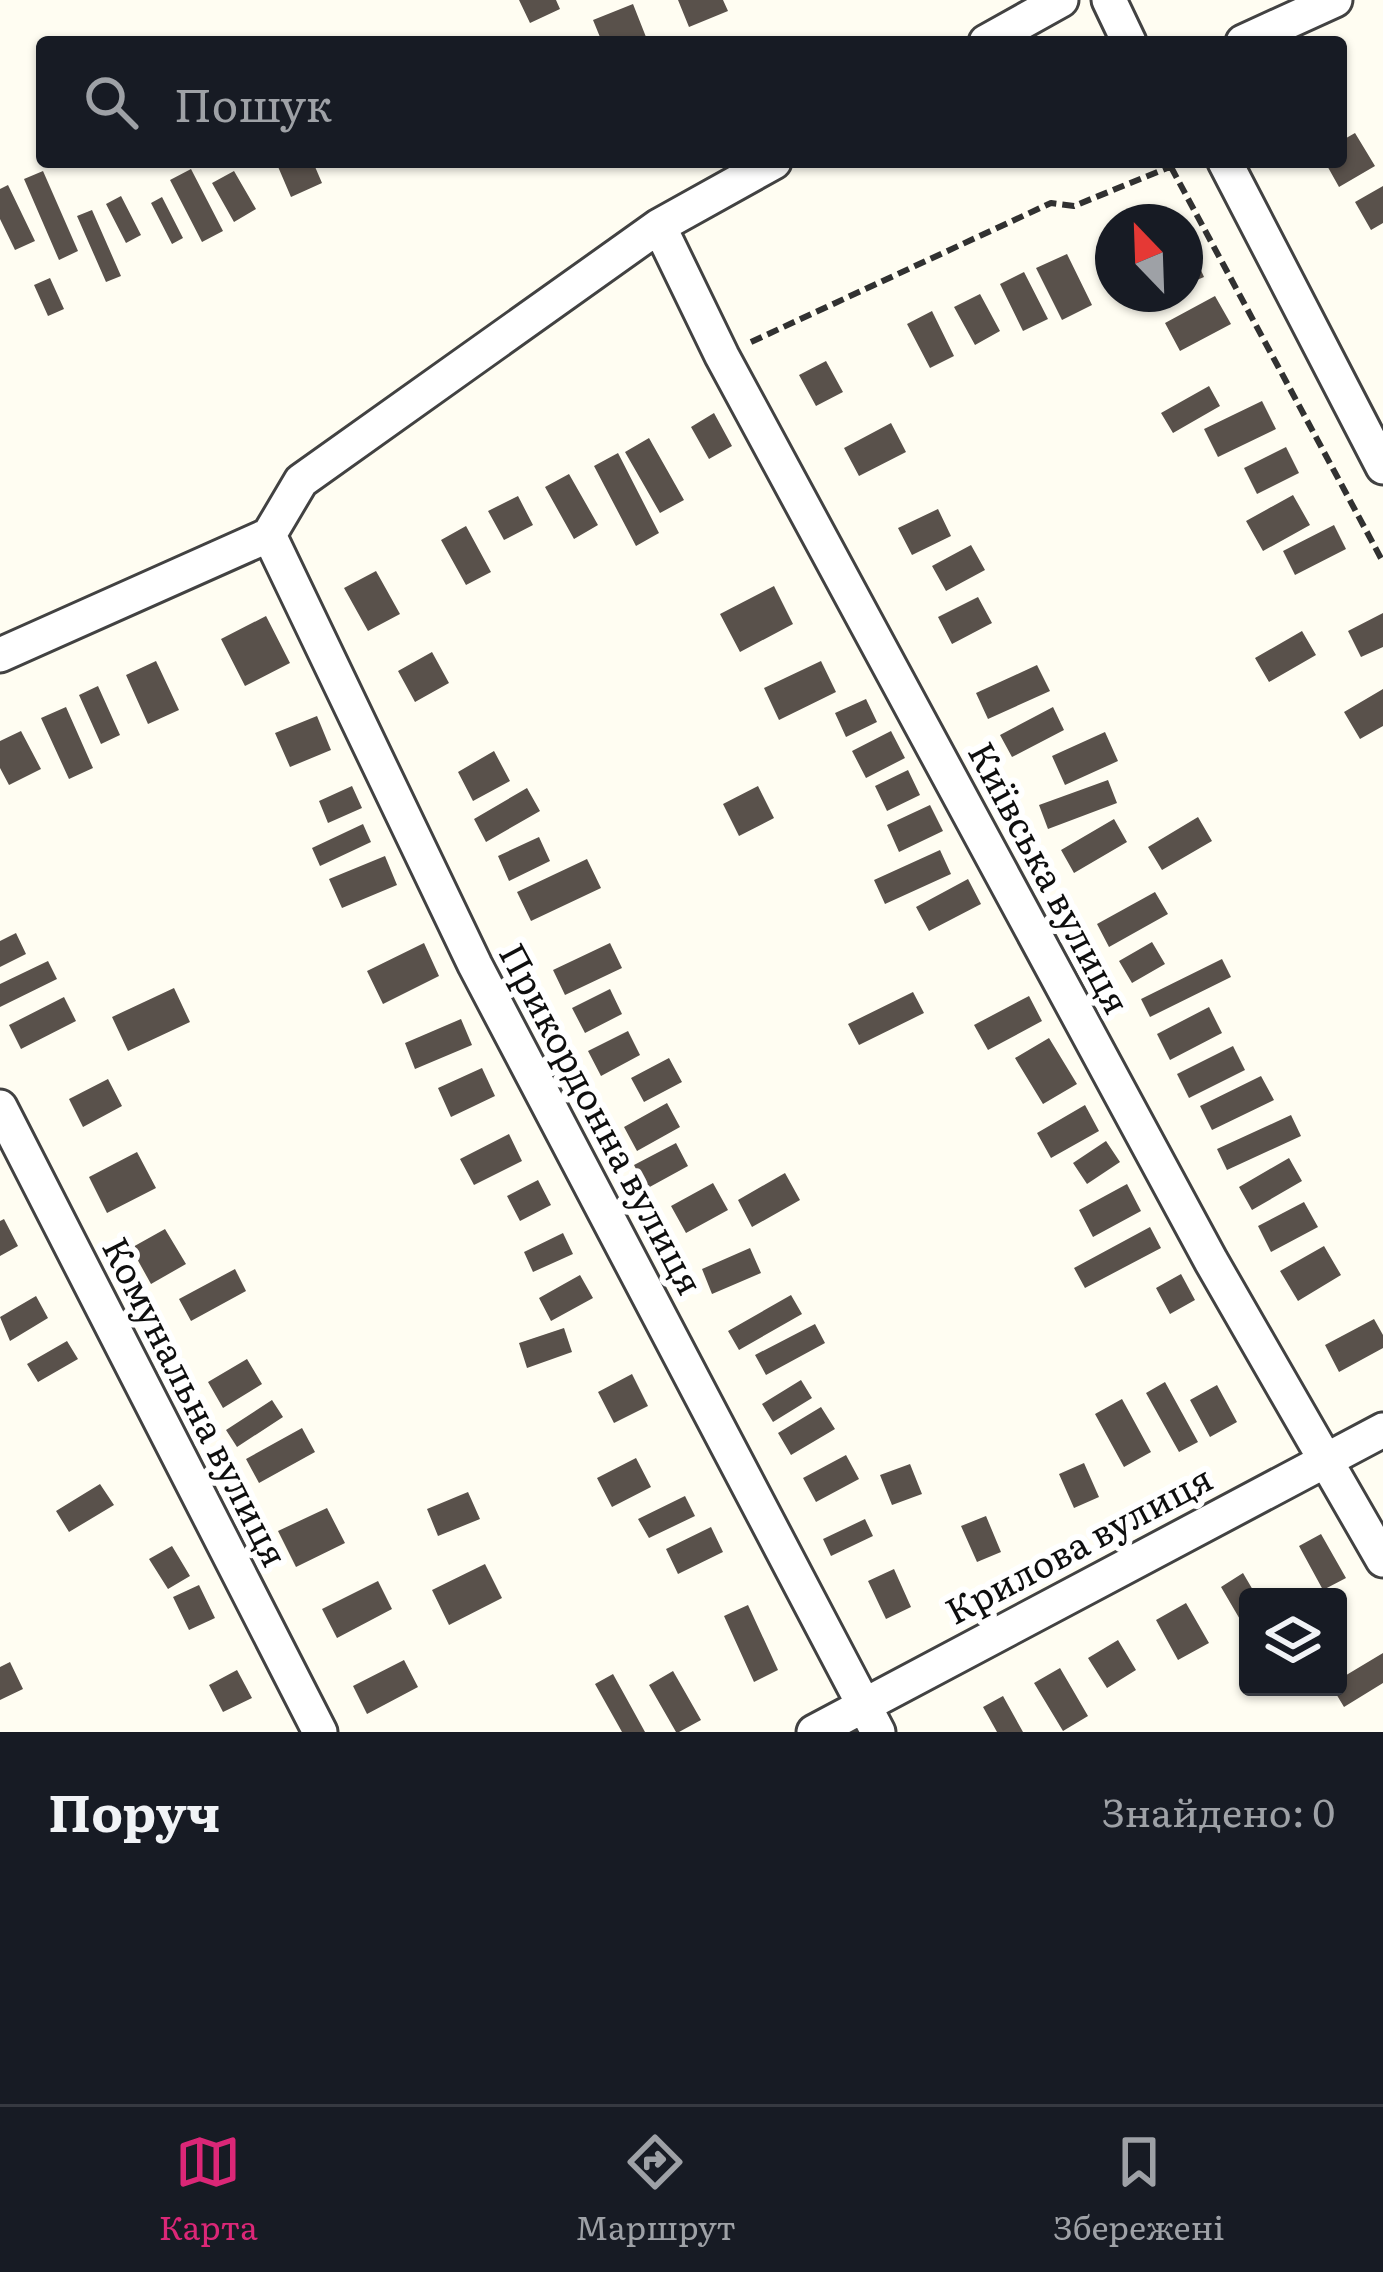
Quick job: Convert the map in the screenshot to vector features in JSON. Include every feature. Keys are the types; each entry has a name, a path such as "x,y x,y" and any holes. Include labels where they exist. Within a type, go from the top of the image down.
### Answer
{"street":[{"path":"997,36 1060,0"},
{"path":"1109,0 1126,36"},
{"path":"1256,36 1335,0"},
{"path":"0,655 269,535 301,481 659,226 763,168"},
{"path":"1228,168 1383,467"},
{"name":"Київська вулиця","path":"659,226 722,356 1211,1262 1383,1560"},
{"name":"Прикордонна вулиця","path":"269,535 475,965 871,1718"},
{"name":"Комунальна вулиця","path":"0,1107 320,1732"},
{"name":"Крилова вулиця","path":"814,1732 871,1718 1324,1459 1383,1430"}],"path":[{"path":"722,356 1051,202 1074,206 1166,168"},
{"path":"1172,168 1383,562"}],"building":[{"path":"519,0 556,0 560,9 530,23"},
{"path":"678,0 723,0 728,11 689,27"},
{"path":"633,4 646,36 600,36 593,20"},
{"path":"1355,133 1375,166 1339,187 1328,168 1347,168 1347,138"},
{"path":"279,168 316,168 322,183 291,197"},
{"path":"191,169 223,231 202,242 170,180"},
{"path":"43,171 78,251 59,260 24,179"},
{"path":"234,171 256,209 234,222 212,183"},
{"path":"8,185 35,241 15,250 0,219 0,189"},
{"path":"1383,186 1383,223 1371,230 1355,202"},
{"path":"121,196 141,235 126,243 106,204"},
{"path":"162,197 183,238 172,244 151,203"},
{"path":"92,210 121,276 106,282 77,216"},
{"path":"1067,254 1092,305 1062,320 1036,268"},
{"path":"1024,272 1048,319 1023,331 1000,284"},
{"path":"50,278 64,309 48,316 34,285"},
{"path":"980,294 1000,331 975,345 954,307"},
{"path":"1215,296 1231,324 1180,351 1165,323 1185,312 1203,312 1203,302"},
{"path":"932,311 954,356 930,368 907,324"},
{"path":"826,361 843,392 816,406 799,375"},
{"path":"1209,386 1220,406 1173,433 1161,413"},
{"path":"1262,401 1276,429 1218,457 1204,429"},
{"path":"714,413 732,446 709,459 691,427"},
{"path":"891,423 906,452 859,476 844,448"},
{"path":"649,438 684,500 660,513 625,452"},
{"path":"1286,447 1299,473 1257,494 1244,468"},
{"path":"618,453 659,533 636,546 594,466"},
{"path":"569,474 598,525 574,539 545,487"},
{"path":"1293,495 1310,525 1263,551 1246,521"},
{"path":"518,496 533,525 504,540 488,511"},
{"path":"938,509 951,536 912,555 898,528"},
{"path":"1334,525 1346,549 1295,575 1283,551"},
{"path":"466,526 491,572 466,585 441,540"},
{"path":"971,545 985,570 946,591 932,566"},
{"path":"376,571 400,614 368,631 344,588"},
{"path":"774,586 793,624 740,652 720,614"},
{"path":"978,597 992,623 952,644 938,617"},
{"path":"1383,613 1383,647 1361,657 1348,631"},
{"path":"266,616 290,663 245,686 221,639"},
{"path":"1302,631 1316,655 1269,682 1255,658"},
{"path":"432,652 449,683 415,702 398,671"},
{"path":"156,661 179,710 148,724 126,675"},
{"path":"821,661 836,692 779,720 764,688"},
{"path":"1037,665 1050,691 988,719 976,693"},
{"path":"98,686 120,735 101,744 79,695"},
{"path":"1383,689 1383,726 1360,739 1344,712"},
{"path":"866,699 877,722 846,737 835,713"},
{"path":"66,707 93,768 69,779 41,718"},
{"path":"1053,707 1064,730 1012,757 1000,735"},
{"path":"317,716 331,750 290,767 275,733"},
{"path":"21,731 41,769 9,785 0,768 0,741"},
{"path":"891,731 905,758 866,778 852,751"},
{"path":"1105,732 1118,761 1065,785 1052,756"},
{"path":"494,751 510,781 473,801 458,772"},
{"path":"908,770 920,795 887,811 875,786"},
{"path":"1108,780 1117,803 1048,829 1039,805"},
{"path":"352,786 362,808 328,823 319,801"},
{"path":"758,786 774,818 739,836 723,804"},
{"path":"527,788 540,811 486,842 474,819"},
{"path":"930,805 943,831 899,852 887,825"},
{"path":"1198,817 1212,841 1162,870 1148,847"},
{"path":"1114,819 1127,842 1074,873 1061,850"},
{"path":"363,824 371,842 320,866 312,848"},
{"path":"539,837 550,861 509,881 498,856"},
{"path":"940,850 951,874 885,904 874,880"},
{"path":"385,856 397,885 342,908 329,879"},
{"path":"587,859 601,888 531,921 517,892"},
{"path":"968,879 981,904 929,931 916,907"},
{"path":"1155,892 1168,914 1109,947 1097,924"},
{"path":"16,933 26,954 0,967 0,941"},
{"path":"1152,942 1165,964 1132,983 1119,961"},
{"path":"424,943 439,976 383,1004 367,971"},
{"path":"610,943 622,968 565,995 553,970"},
{"path":"1222,959 1231,977 1150,1017 1141,999"},
{"path":"48,961 57,979 0,1007 0,984"},
{"path":"174,988 190,1022 128,1051 112,1017"},
{"path":"610,989 622,1014 585,1033 572,1008"},
{"path":"913,992 924,1013 859,1045 848,1024"},
{"path":"1029,996 1042,1021 988,1050 974,1025"},
{"path":"64,997 76,1021 21,1049 9,1025"},
{"path":"1209,1007 1222,1033 1170,1060 1157,1034"},
{"path":"461,1019 472,1045 415,1069 405,1043"},
{"path":"628,1031 640,1055 601,1076 588,1051"},
{"path":"1049,1038 1077,1084 1043,1104 1015,1058"},
{"path":"1233,1046 1245,1070 1189,1098 1177,1074"},
{"path":"669,1058 682,1082 644,1102 631,1078"},
{"path":"482,1068 495,1096 451,1117 438,1088"},
{"path":"1261,1076 1274,1100 1212,1130 1200,1106"},
{"path":"108,1079 122,1106 83,1127 69,1099"},
{"path":"667,1103 680,1127 637,1151 624,1127"},
{"path":"1085,1105 1099,1131 1051,1158 1037,1133"},
{"path":"1291,1115 1301,1136 1227,1170 1217,1149"},
{"path":"509,1134 522,1161 474,1185 460,1159"},
{"path":"1106,1141 1120,1162 1087,1184 1073,1163"},
{"path":"676,1143 688,1166 646,1189 634,1165"},
{"path":"137,1152 156,1188 107,1213 89,1177"},
{"path":"1289,1158 1302,1181 1252,1210 1239,1187"},
{"path":"785,1173 800,1200 752,1227 738,1200"},
{"path":"538,1180 551,1205 520,1221 507,1196"},
{"path":"713,1183 728,1210 686,1233 671,1206"},
{"path":"1127,1184 1141,1211 1093,1237 1079,1210"},
{"path":"1304,1202 1318,1227 1271,1252 1258,1226"},
{"path":"4,1219 18,1246 0,1256 0,1221"},
{"path":"1150,1227 1161,1248 1085,1288 1074,1268"},
{"path":"165,1229 186,1264 151,1284 131,1248"},
{"path":"563,1233 573,1254 533,1272 524,1252"},
{"path":"1324,1246 1341,1275 1298,1301 1280,1271"},
{"path":"750,1248 761,1273 712,1294 702,1269"},
{"path":"235,1269 246,1291 191,1321 179,1299"},
{"path":"1181,1274 1195,1300 1170,1314 1156,1288"},
{"path":"580,1275 593,1298 551,1321 539,1298"},
{"path":"791,1295 802,1314 739,1350 728,1331"},
{"path":"36,1296 48,1318 10,1341 0,1317"},
{"path":"1374,1319 1383,1335 1383,1348 1339,1372 1325,1345"},
{"path":"815,1324 825,1343 766,1375 755,1355"},
{"path":"564,1328 572,1352 527,1368 519,1343"},
{"path":"67,1341 78,1359 38,1382 27,1364"},
{"path":"247,1359 262,1384 223,1408 208,1382"},
{"path":"632,1374 648,1406 614,1423 598,1392"},
{"path":"801,1380 812,1398 773,1422 762,1404"},
{"path":"1165,1382 1198,1442 1179,1452 1146,1393"},
{"path":"1217,1385 1237,1422 1210,1437 1190,1400"},
{"path":"1122,1399 1151,1452 1124,1467 1095,1414"},
{"path":"272,1400 283,1417 237,1447 226,1430"},
{"path":"821,1407 835,1429 791,1455 778,1433"},
{"path":"302,1428 315,1452 259,1483 246,1459"},
{"path":"846,1455 859,1479 816,1502 803,1478"},
{"path":"636,1458 651,1487 612,1507 597,1478"},
{"path":"1084,1463 1099,1497 1074,1508 1059,1474"},
{"path":"910,1464 922,1494 892,1505 880,1475"},
{"path":"100,1484 114,1505 69,1532 56,1511"},
{"path":"468,1492 480,1519 438,1536 427,1509"},
{"path":"685,1496 695,1516 649,1538 638,1519"},
{"path":"327,1508 345,1543 296,1567 278,1531"},
{"path":"986,1516 1001,1552 977,1562 961,1526"},
{"path":"865,1519 873,1536 831,1556 823,1539"},
{"path":"711,1527 723,1552 678,1574 666,1549"},
{"path":"1321,1534 1346,1578 1322,1588 1299,1546"},
{"path":"172,1546 190,1576 168,1589 149,1559"},
{"path":"485,1564 502,1598 449,1625 432,1590"},
{"path":"894,1569 911,1607 886,1619 868,1581"},
{"path":"1243,1573 1252,1588 1239,1588 1239,1618 1221,1587"},
{"path":"378,1581 392,1609 337,1638 322,1609"},
{"path":"199,1585 215,1618 189,1630 173,1597"},
{"path":"1186,1603 1209,1643 1178,1660 1156,1620"},
{"path":"748,1605 778,1670 754,1682 724,1616"},
{"path":"1118,1640 1136,1670 1107,1688 1088,1658"},
{"path":"1383,1653 1383,1683 1344,1707 1337,1696 1347,1696 1347,1675"},
{"path":"404,1660 418,1687 367,1714 353,1686"},
{"path":"10,1662 23,1689 0,1700 0,1667"},
{"path":"1060,1668 1088,1716 1063,1731 1034,1683"},
{"path":"237,1670 252,1698 223,1712 209,1685"},
{"path":"673,1671 701,1720 679,1732 649,1685"},
{"path":"613,1674 645,1732 622,1732 595,1684"},
{"path":"1003,1696 1023,1732 997,1732 983,1707"}]}
